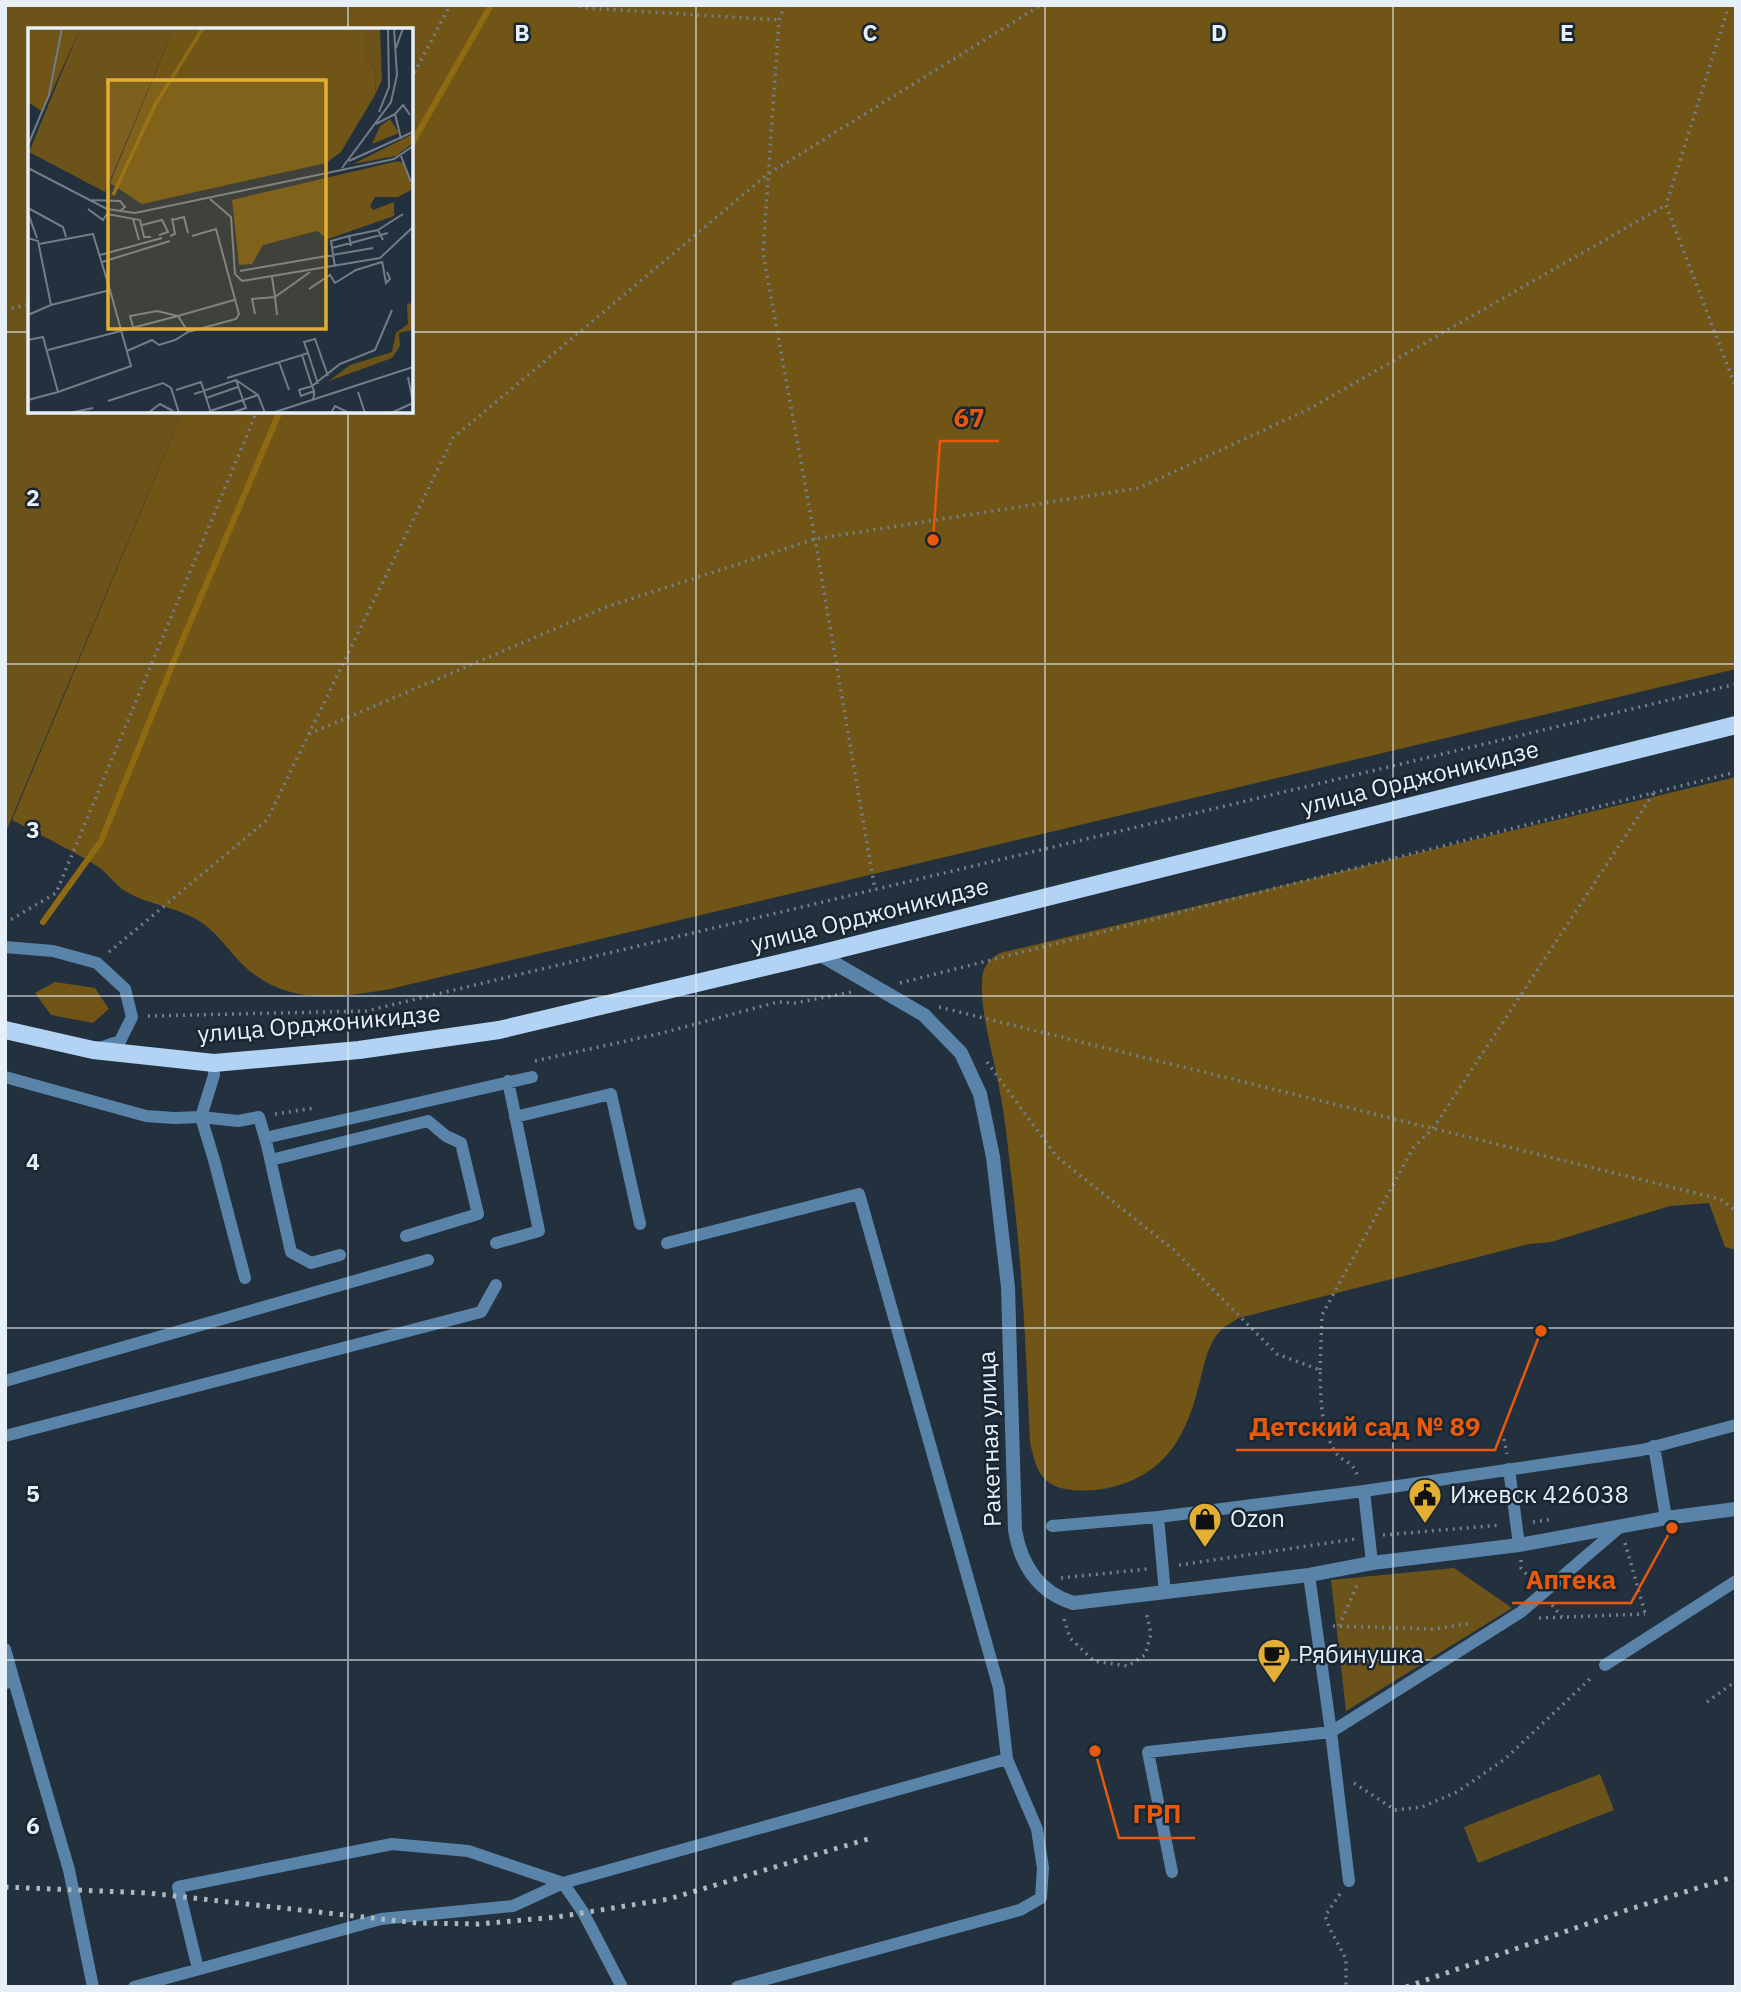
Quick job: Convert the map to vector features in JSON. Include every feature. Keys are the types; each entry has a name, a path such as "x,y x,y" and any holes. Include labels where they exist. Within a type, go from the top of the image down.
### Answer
{"main road":[{"name":"улица Орджоникидзе","path":"5,1030 93,1050 214,1063 359,1050 499,1030 819,954 1736,725"}],"street":[{"name":"Ракетная улица","path":"819,954 925,1015 961,1053 980,1094 993,1157 1008,1287 1015,1530 1018,1549 1033,1577 1057,1598"},
{"path":"1057,1598 1073,1603 1309,1575 1372,1563 1520,1545 1666,1518 1736,1509"}],"lane":[{"path":"5,947 53,951 97,963 125,989 132,1017 121,1041 93,1050"},
{"path":"214,1063 214,1075 201,1117 245,1278"},
{"path":"5,1077 146,1116 238,1121 259,1117 292,1252 311,1263 340,1255"},
{"path":"265,1138 532,1077"},
{"path":"496,1243 538,1231 509,1081"},
{"path":"515,1117 611,1094 640,1224"},
{"path":"271,1160 428,1121 446,1136 461,1143 478,1214 406,1236"},
{"path":"667,1243 859,1194 999,1688 1007,1759 1037,1829 1043,1868 1041,1898 1020,1910 737,1987"},
{"path":"5,1381 428,1260"},
{"path":"5,1436 481,1312 496,1285"},
{"path":"1052,1526 1158,1517 1364,1491 1654,1447 1736,1424"},
{"path":"1654,1447 1666,1518"},
{"path":"1509,1469 1520,1545"},
{"path":"1364,1491 1372,1563"},
{"path":"1158,1517 1165,1593"},
{"path":"1172,1872 1148,1752 1331,1732 1521,1612 1620,1527"},
{"path":"1309,1575 1349,1881"},
{"path":"1605,1665 1736,1581"},
{"path":"5,1649 9,1682 69,1870 93,1987"},
{"path":"134,1987 381,1919 513,1906 563,1883 1007,1759"},
{"path":"198,1969 178,1888 391,1844 468,1851 563,1883 583,1912 622,1987"}],"path":[{"path":"413,75 450,5"},
{"path":"572,5 779,20"},
{"path":"785,5 779,20 763,253 875,890"},
{"path":"97,963 267,820 453,438 768,174 1041,5"},
{"path":"1729,5 1665,205 1736,388"},
{"path":"309,734 606,607 815,540 1139,488 1311,408 1665,205"},
{"path":"5,310 28,304"},
{"path":"5,923 55,894 256,413"},
{"path":"132,1017 366,1011 1736,684"},
{"path":"531,1062 658,1034 778,1002 795,1003 905,982 1736,772"},
{"path":"1354,1465 1337,1454 1322,1418 1322,1315 1413,1148 1433,1127 1655,792"},
{"path":"905,982 915,990"},
{"path":"946,1016 934,1005 1720,1199 1736,1211"},
{"path":"979,1053 1057,1157 1174,1250 1277,1354 1320,1370"},
{"path":"987,1062 990,1075"},
{"path":"1057,1578 1162,1567 1370,1536 1556,1519"},
{"path":"1620,1527 1652,1636"},
{"path":"1339,1626 1353,1591 1372,1563"},
{"path":"1057,1598 1070,1637 1094,1661 1128,1666 1145,1655 1151,1634 1143,1595"},
{"path":"1508,1619 1645,1614"},
{"path":"1317,1626 1433,1629 1471,1624"},
{"path":"1335,1770 1395,1810 1422,1807 1457,1792 1505,1759 1605,1665"},
{"path":"1707,1702 1736,1681"},
{"path":"1346,1987 1346,1959 1325,1916 1349,1881"}],"shaded area":[{"path":"5,5 353,5 344,28 28,28 28,413 182,413 5,834"},
{"path":"353,5 1736,5 1736,669 390,989 351,995 313,996 278,988 260,979 244,966 201,922 133,895 97,866 12,820 182,413 413,413 413,28 344,28"},
{"path":"1736,777 1736,1250 1725,1247 1709,1203 1670,1206 1551,1242 1529,1244 1239,1318 1223,1328 1214,1340 1182,1434 1174,1447 1152,1469 1128,1482 1093,1490 1065,1489 1049,1483 1036,1466 1030,1442 1018,1235 1002,1103 983,1007 982,977 989,962 1000,953"},
{"path":"55,982 95,988 109,1009 93,1023 51,1015 35,993"},
{"path":"1454,1568 1512,1608 1346,1711 1331,1580"},
{"path":"1600,1774 1614,1810 1478,1863 1464,1827"}],"waterway":[{"path":"413,142 491,5"},
{"path":"43,922 101,841 279,413"}],"railway":[{"path":"5,1887 148,1893 417,1923 479,1924 557,1917 669,1899 871,1838"},
{"path":"1406,1987 1627,1910 1736,1876"}],"place":[{"name":"67","path":"933,540"},
{"name":"Детский сад № 89","path":"1541,1331"},
{"name":"Ижевск 426038","path":"1425,1525"},
{"name":"Аптека","path":"1672,1528"},
{"name":"Ozon","path":"1205,1549"},
{"name":"Рябинушка","path":"1274,1685"},
{"name":"ГРП","path":"1095,1751"}]}
